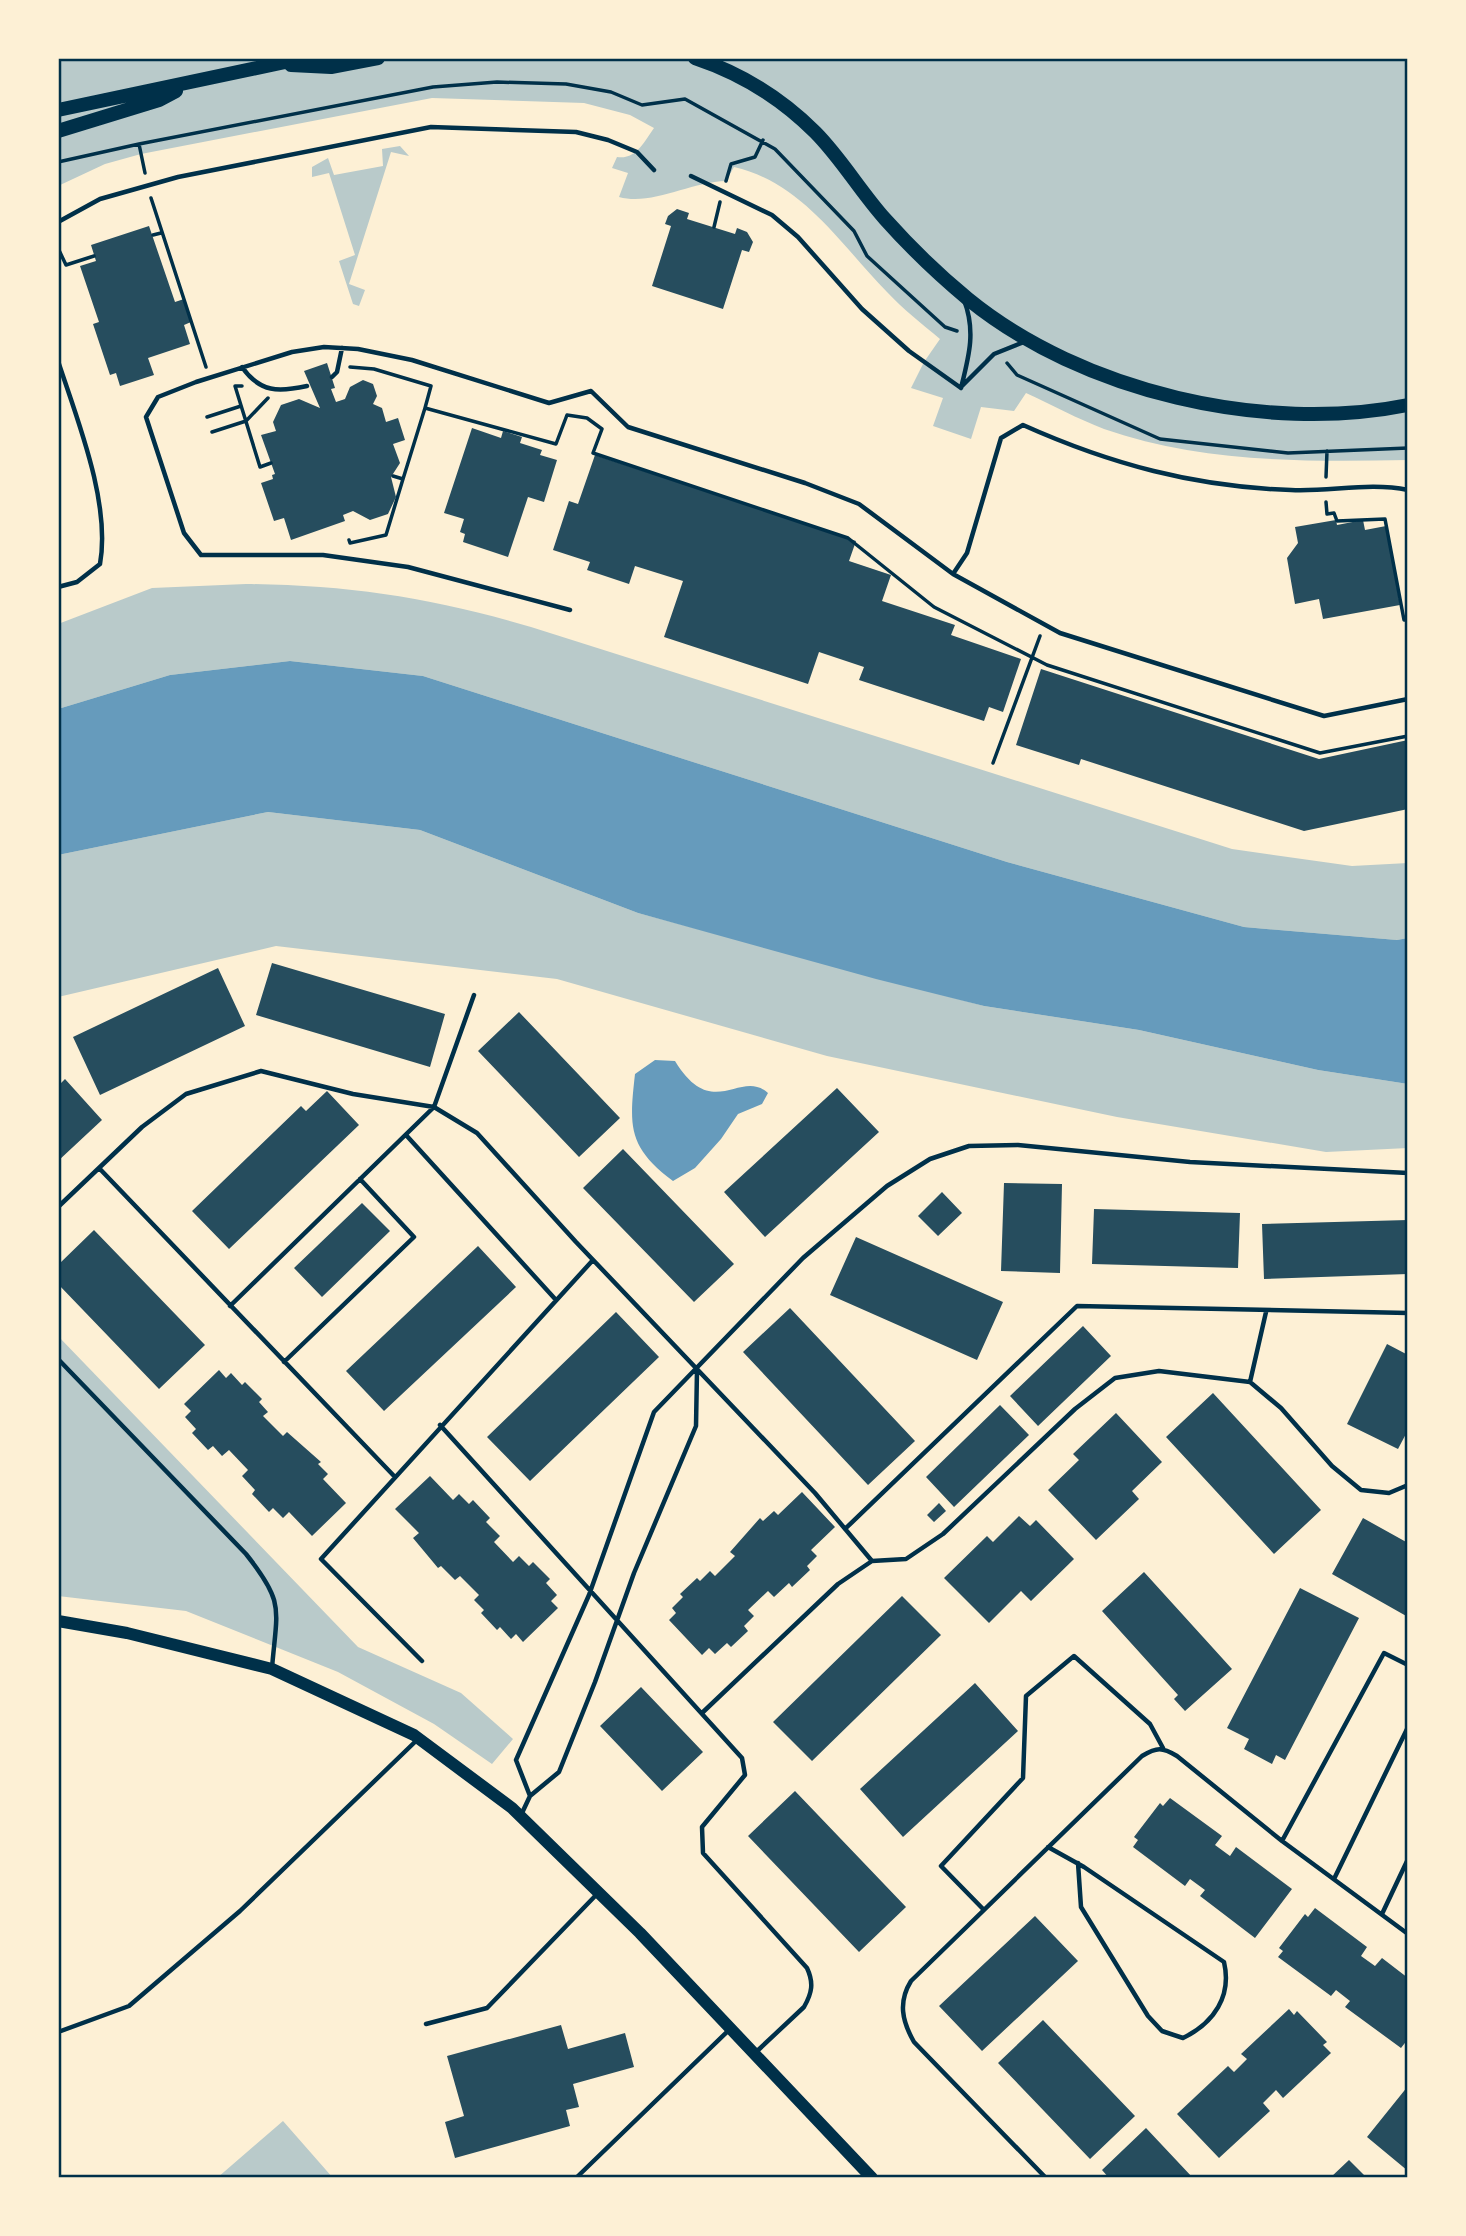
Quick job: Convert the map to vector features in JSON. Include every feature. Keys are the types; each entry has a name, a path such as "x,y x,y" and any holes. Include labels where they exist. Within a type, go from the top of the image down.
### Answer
{"main road":[{"path":"58,110 304,58"},
{"path":"268,65 331,67 378,58"},
{"path":"695,58 760,88 789,108 817,134 885,219 960,292 1031,340 1119,380 1171,396 1228,408 1329,413 1408,405"},
{"path":"58,131 159,100 193,83"}],"street":[{"path":"58,1621 127,1633 272,1669 418,1738 520,1815 731,2029 872,2178"}],"lane":[{"path":"58,222 100,199 148,185 431,127 576,132 608,140 637,152 654,170"},
{"path":"691,176 772,215 798,237 862,309 909,351 961,388"},
{"path":"960,292 971,318 972,334 961,388"},
{"path":"961,388 994,354 1031,340"},
{"path":"569,610 408,567 323,555 201,555 184,533 146,417 158,397 209,377 292,352 324,346 412,360 549,403 591,391 628,427 805,482 859,504 953,574 1060,632 1324,716 1408,699"},
{"path":"332,377 337,372 342,348"},
{"path":"58,361 92,473 104,542 100,564 77,582 58,587"},
{"path":"242,367 252,380 280,392 307,386"},
{"path":"953,574 967,553 1001,438 1023,425 1118,464 1226,487 1326,489 1389,486 1408,490"},
{"path":"230,1306 434,1107 474,995"},
{"path":"58,1208 142,1127 186,1094 261,1071 353,1094 434,1107 477,1133 872,1561"},
{"path":"406,1135 556,1300"},
{"path":"530,1796 516,1760 590,1591 654,1412 803,1258 887,1186 930,1158 969,1146 1018,1145 1190,1163 1408,1173"},
{"path":"99,1168 395,1477"},
{"path":"284,1362 414,1237 360,1179"},
{"path":"422,1661 321,1559 593,1259"},
{"path":"845,1529 1077,1306 1408,1313"},
{"path":"1250,1382 1266,1312"},
{"path":"58,1359 246,1554 269,1584 277,1608 272,1669"},
{"path":"520,1815 530,1796 559,1772 634,1573 696,1426 697,1369"},
{"path":"702,1713 838,1584 872,1561 906,1559 943,1534 1075,1409 1115,1378 1159,1371 1250,1382 1281,1408 1332,1466 1361,1490 1389,1493 1408,1485"},
{"path":"440,1425 702,1713 746,1766 745,1775 702,1827 703,1853 807,1968 812,1979 809,1998 804,2007 754,2053"},
{"path":"1282,1841 1384,1653 1408,1665"},
{"path":"984,1910 941,1866 1023,1778 1026,1696 1074,1656 1150,1724 1164,1748 1282,1841 1408,1934"},
{"path":"1334,1879 1408,1727"},
{"path":"58,2032 129,2006 240,1911 418,1738"},
{"path":"1046,2178 914,2042 904,2021 904,1993 911,1981 1142,1756 1155,1748 1164,1748"},
{"path":"1048,1847 1078,1863 1224,1962 1228,1979 1223,2001 1202,2029 1183,2038 1162,2031 1148,2016 1082,1907 1078,1863"},
{"path":"1382,1914 1408,1860"},
{"path":"426,2024 486,2008 599,1893"},
{"path":"576,2178 731,2029"}],"path":[{"path":"714,227 731,164 755,157 763,140"},
{"path":"58,162 139,144 161,233 209,377"},
{"path":"153,235 161,233"},
{"path":"58,248 66,265 94,256"},
{"path":"345,374 348,367 374,369 431,386 386,535 350,543 349,540"},
{"path":"249,387 234,386 260,467 271,463"},
{"path":"259,392 280,402"},
{"path":"212,432 246,421 269,397"},
{"path":"207,417 241,406"},
{"path":"425,408 556,444 567,415 587,418 602,429 593,453 848,538 934,607 1030,657 1320,753 1408,736"},
{"path":"1327,451 1327,514 1334,513 1337,521 1385,519 1404,621 1408,620"},
{"path":"393,476 402,479"},
{"path":"993,763 1030,657 1045,624"}],"shaded area":[{"path":"58,58 1408,58 1408,460 1254,458 1178,448 1104,429 1026,393 1014,411 981,407 971,439 933,426 943,398 911,388 940,339 893,298 819,218 780,187 758,175 734,167 726,181 645,198 619,197 628,173 612,168 617,157 634,153 654,128 630,115 584,103 432,98 141,154 105,164 58,186"},
{"path":"400,146 409,156 391,152 349,284 365,290 359,306 353,304 339,261 355,255 329,173 312,177 312,167 328,158 334,175 383,166 382,149"},
{"path":"246,584 355,590 425,601 495,617 1232,849 1352,866 1408,863 1408,938 1397,940 1244,927 1007,862 423,676 290,661 170,675 58,709 58,624 152,588"},
{"path":"268,812 420,830 638,913 984,1006 1139,1030 1318,1070 1408,1084 1408,1148 1326,1152 1117,1117 827,1056 557,979 276,946 58,997 58,855"},
{"path":"58,1336 358,1647 461,1693 513,1739 492,1764 434,1724 338,1672 186,1611 58,1596"},
{"path":"283,2121 333,2178 217,2178"}],"water":[{"path":"290,661 423,676 1007,862 1244,927 1397,940 1408,938 1408,1084 1318,1070 1139,1030 984,1006 876,979 638,913 420,830 268,812 58,855 58,709 170,675"},
{"path":"655,1060 675,1061 689,1079 702,1089 714,1092 747,1086 758,1087 768,1093 762,1104 738,1114 721,1139 695,1168 673,1181 647,1157 635,1135 633,1122 635,1074"}],"building":[{"path":"677,209 689,213 687,219 735,234 737,228 747,232 753,242 749,252 742,250 723,309 652,286 671,226 665,224 668,216"},
{"path":"149,226 175,302 184,299 191,322 184,325 190,344 148,358 154,375 120,386 116,373 110,375 93,324 99,322 80,266 96,261 91,245"},
{"path":"327,363 335,388 331,389 336,402 345,399 350,387 363,380 373,384 377,396 373,404 382,408 386,422 398,418 405,440 393,444 400,463 391,477 396,497 388,514 370,520 353,511 343,515 345,521 291,540 284,518 274,521 261,483 273,479 272,475 275,474 261,435 276,431 273,422 281,405 299,399 320,408 304,371"},
{"path":"472,428 501,438 503,431 522,437 520,443 542,450 540,455 557,460 544,502 528,497 508,557 463,542 465,534 460,532 464,519 444,513"},
{"path":"595,455 856,541 849,561 891,575 882,601 955,625 951,635 1021,659 1003,712 989,707 984,721 859,680 864,667 819,652 808,684 664,637 683,581 635,566 629,584 587,570 590,562 553,550 569,501 578,504"},
{"path":"1336,520 1337,525 1363,520 1365,530 1386,526 1400,605 1323,619 1319,599 1295,604 1287,558 1298,543 1295,527"},
{"path":"1041,669 1319,759 1408,740 1408,809 1304,831 1081,759 1079,765 1016,745"},
{"path":"272,963 445,1014 430,1067 256,1015"},
{"path":"218,968 245,1026 100,1095 73,1037"},
{"path":"519,1012 620,1118 579,1157 478,1051"},
{"path":"65,1079 102,1120 58,1161 58,1086"},
{"path":"837,1088 879,1132 765,1237 724,1192"},
{"path":"327,1091 359,1125 229,1249 192,1211 301,1106 306,1111"},
{"path":"623,1149 734,1264 694,1302 583,1188"},
{"path":"1004,1183 1062,1184 1060,1273 1001,1271"},
{"path":"942,1192 962,1213 938,1236 918,1216"},
{"path":"362,1203 390,1231 322,1297 294,1268"},
{"path":"1094,1209 1240,1213 1238,1268 1092,1264"},
{"path":"1408,1220 1408,1274 1264,1279 1262,1224"},
{"path":"94,1230 205,1345 159,1389 58,1284 58,1265"},
{"path":"856,1237 1003,1302 977,1360 830,1295"},
{"path":"478,1246 516,1287 384,1411 346,1371"},
{"path":"790,1308 915,1441 868,1485 743,1352"},
{"path":"616,1312 659,1357 530,1481 487,1437"},
{"path":"1083,1326 1111,1356 1038,1426 1010,1396"},
{"path":"1387,1344 1408,1355 1408,1430 1398,1449 1347,1424"},
{"path":"219,1370 226,1378 231,1373 242,1385 245,1382 262,1399 259,1402 268,1412 263,1416 283,1436 287,1432 321,1462 318,1464 328,1474 323,1479 346,1503 312,1536 289,1512 283,1518 273,1508 269,1512 252,1494 255,1490 242,1476 248,1470 229,1450 222,1456 213,1446 208,1450 192,1433 196,1429 185,1417 191,1411 184,1404"},
{"path":"1213,1393 1321,1510 1274,1554 1166,1437"},
{"path":"1000,1405 1029,1435 954,1507 926,1477"},
{"path":"1116,1413 1162,1462 1132,1491 1139,1499 1096,1540 1048,1490 1079,1460 1073,1454"},
{"path":"430,1476 453,1500 459,1494 469,1504 473,1500 490,1518 486,1522 500,1536 494,1542 513,1562 519,1556 529,1566 533,1562 550,1579 546,1583 557,1595 551,1601 558,1608 523,1642 516,1634 511,1639 500,1627 497,1630 481,1613 484,1610 474,1600 479,1595 460,1576 455,1580 441,1566 438,1568 413,1538 419,1533 395,1509"},
{"path":"802,1492 835,1527 811,1550 817,1556 807,1566 810,1570 792,1587 789,1583 774,1597 768,1591 748,1610 754,1616 744,1626 748,1631 731,1647 727,1643 715,1654 709,1648 702,1655 669,1620 676,1613 672,1608 683,1597 680,1594 697,1578 700,1581 710,1571 715,1576 735,1556 730,1552 760,1518 763,1521 774,1511 778,1515"},
{"path":"939,1503 946,1511 934,1522 927,1515"},
{"path":"1019,1516 1030,1526 1036,1520 1074,1559 1031,1601 1021,1591 989,1623 944,1578 987,1536 993,1542"},
{"path":"1363,1518 1408,1543 1408,1617 1332,1574"},
{"path":"1144,1572 1232,1669 1185,1711 1174,1699 1178,1695 1102,1611"},
{"path":"1300,1588 1359,1618 1285,1760 1276,1755 1272,1764 1244,1749 1249,1739 1227,1728"},
{"path":"902,1596 941,1635 812,1761 773,1722"},
{"path":"975,1683 1018,1731 903,1837 860,1789"},
{"path":"641,1687 703,1752 662,1791 600,1726"},
{"path":"795,1791 906,1907 859,1952 748,1836"},
{"path":"1170,1798 1222,1836 1215,1845 1230,1856 1236,1847 1292,1889 1255,1938 1200,1896 1205,1890 1190,1879 1185,1886 1133,1847 1138,1840 1134,1837 1160,1803 1163,1806"},
{"path":"1315,1908 1367,1947 1361,1956 1375,1966 1382,1958 1408,1978 1408,2039 1401,2048 1345,2007 1350,2001 1336,1990 1331,1996 1278,1957 1283,1951 1279,1948 1305,1914 1308,1917"},
{"path":"1035,1916 1078,1961 982,2051 939,2006"},
{"path":"1289,2009 1294,2015 1297,2011 1327,2042 1323,2045 1331,2053 1283,2098 1276,2090 1263,2103 1270,2111 1219,2158 1177,2114 1228,2066 1234,2072 1247,2059 1241,2054"},
{"path":"1043,2020 1135,2116 1090,2159 998,2063"},
{"path":"561,2025 568,2049 625,2033 634,2067 573,2084 579,2107 566,2110 570,2126 455,2158 445,2122 464,2116 447,2056"},
{"path":"1408,2086 1408,2171 1367,2137"},
{"path":"1146,2128 1193,2178 1109,2178 1102,2170"},
{"path":"1349,2160 1367,2178 1330,2178"}]}
